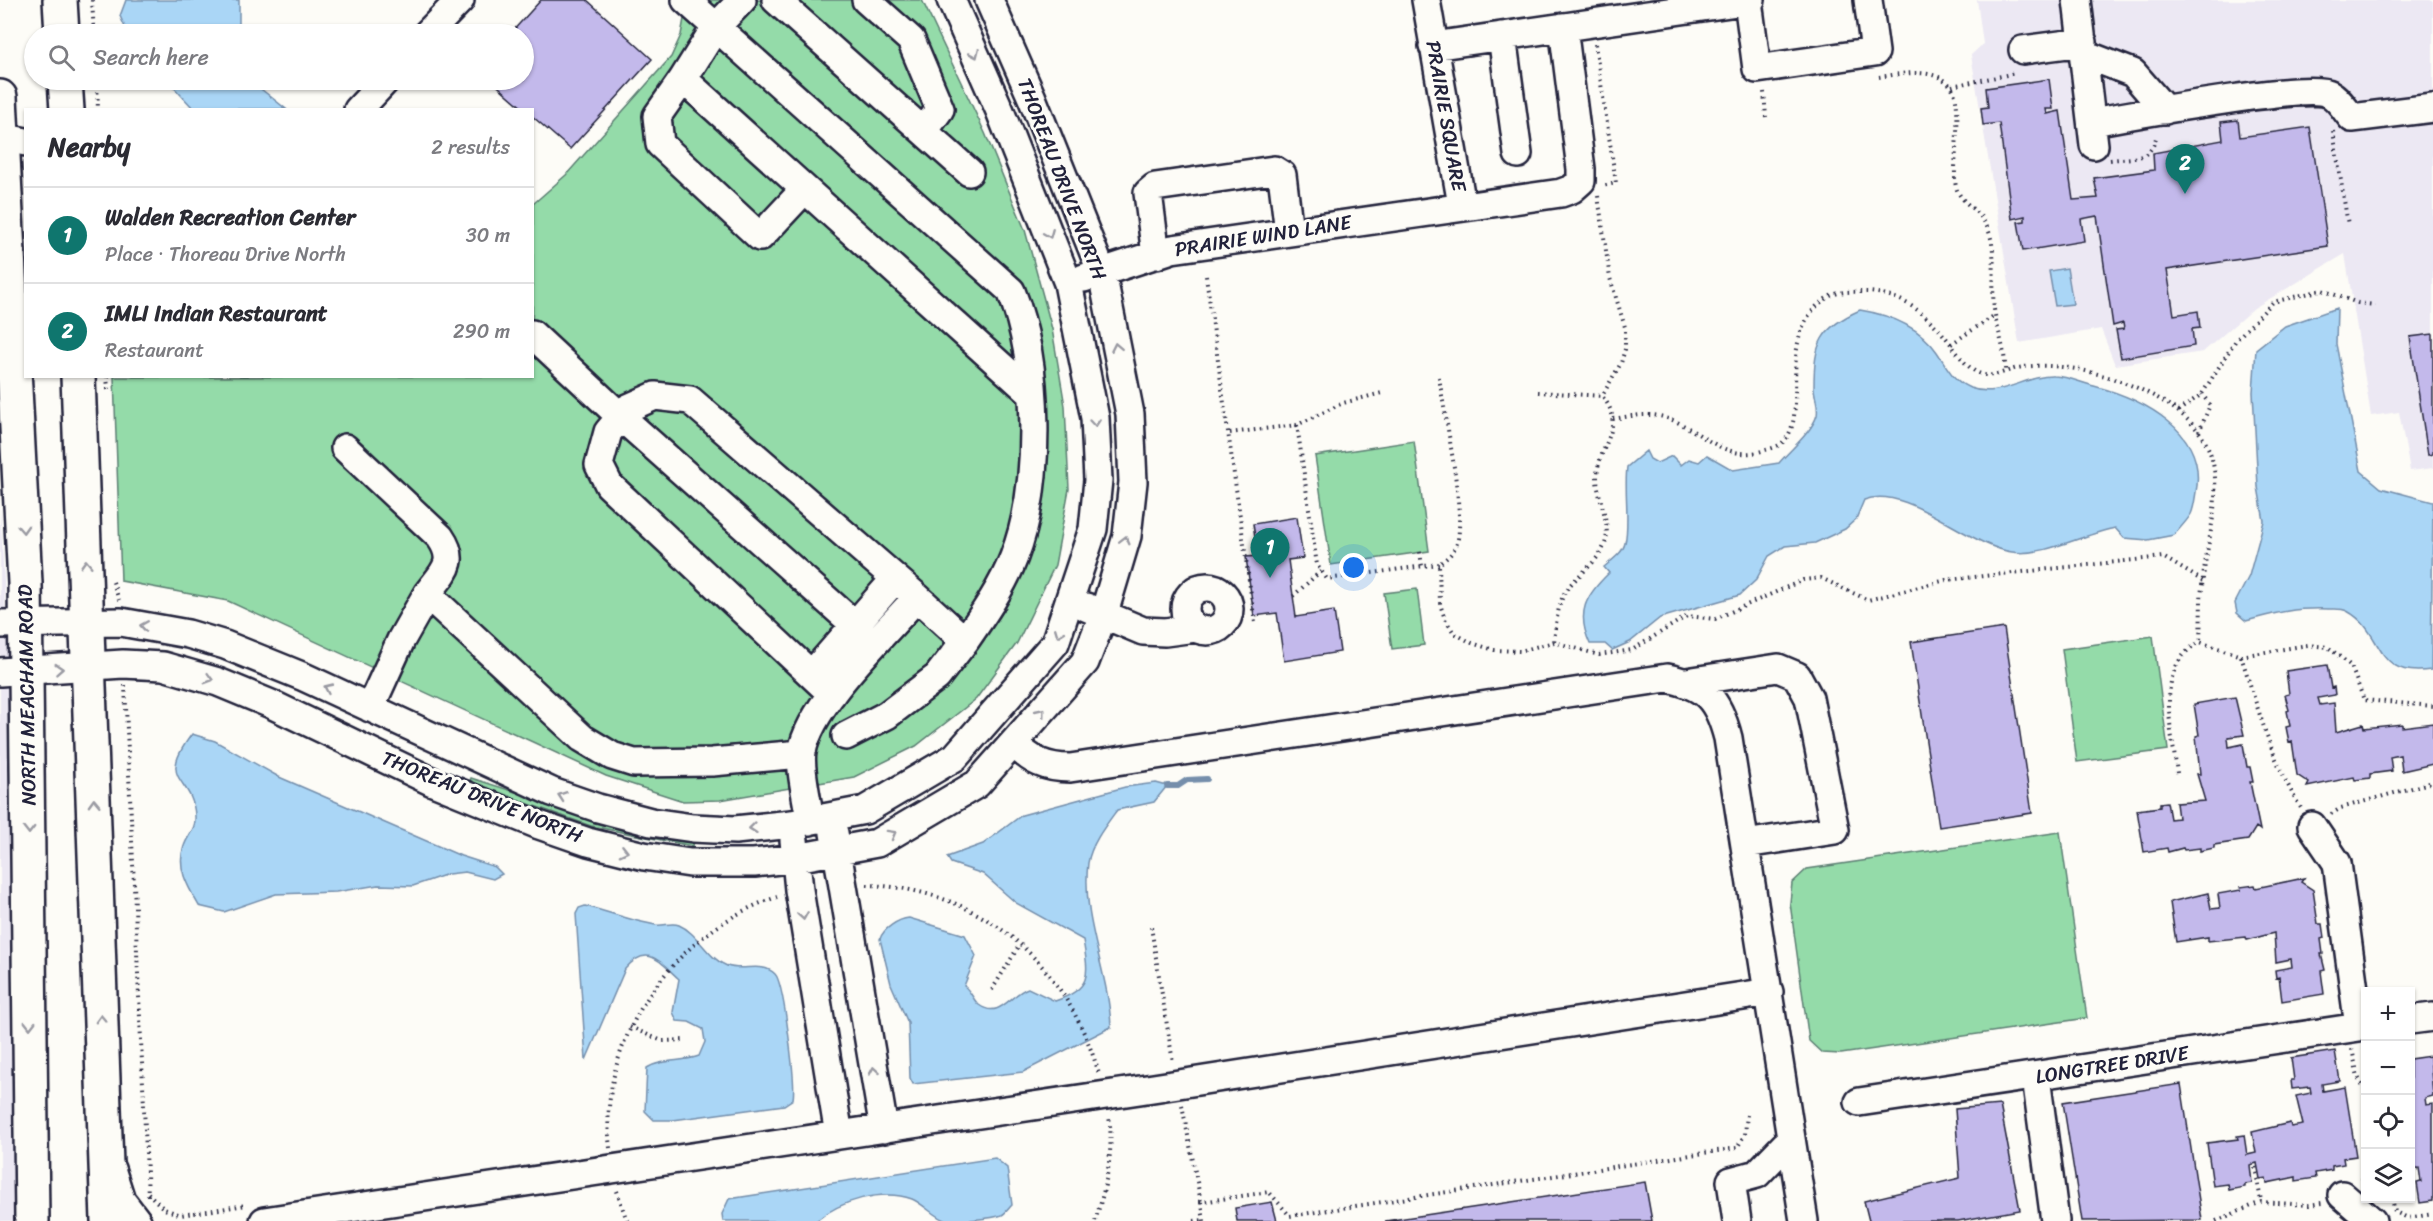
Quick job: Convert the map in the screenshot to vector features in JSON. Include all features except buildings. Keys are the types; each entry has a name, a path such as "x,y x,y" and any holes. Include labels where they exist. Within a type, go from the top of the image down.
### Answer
{"main road":[{"path":"60,0 61,24"},
{"path":"66,90 67,108"},
{"name":"NORTH MEACHAM ROAD","path":"0,97 7,140 14,672 32,1221"},
{"path":"78,378 108,1221"}],"street":[{"path":"437,24 460,0"},
{"path":"686,0 1011,291 1022,318 1035,427 1031,474 1014,557 991,604 937,677 887,715 846,736"},
{"path":"742,0 715,28 657,116 660,144 760,237 804,190"},
{"path":"776,0 969,172"},
{"path":"866,0 911,40 939,109 924,131"},
{"name":"THOREAU DRIVE NORTH","path":"13,624 121,622 188,634 225,645 304,677 552,792 598,808 651,822 693,828 735,830 865,810 955,757 1055,643 1071,602 1093,529 1098,480 1095,418 1068,283 1000,111 951,0"},
{"name":"THOREAU DRIVE NORTH","path":"14,672 123,663 163,666 218,682 271,704 433,782 539,825 588,842 644,856 690,863 736,865 796,858 877,843 977,784 1015,744 1085,662 1104,613 1127,537 1133,482 1130,414 1102,273 989,0"},
{"name":"PRAIRIE SQUARE","path":"1426,0 1462,206 1561,193 1572,189 1581,181 1563,27"},
{"path":"1433,46 1750,0 1757,69 1875,52 1868,0"},
{"path":"2077,0 2093,134 2165,110 2315,90 2331,94 2352,118 2433,108"},
{"path":"1502,36 1518,154"},
{"path":"2023,50 2084,48 2133,73 2165,110"},
{"path":"683,79 1031,393"},
{"path":"360,108 377,90"},
{"path":"1156,255 1148,193 1155,187 1274,170 1282,175 1289,232"},
{"name":"PRAIRIE WIND LANE","path":"1068,283 1172,249 1462,206"},
{"path":"534,336 621,417 855,625"},
{"path":"832,694 609,485 599,465 608,432 628,408 655,396 690,400 965,641"},
{"path":"345,448 440,537 449,550 448,565 426,594 401,640 370,708"},
{"path":"812,674 895,579"},
{"path":"426,594 582,738 612,756 634,763 712,762 801,754"},
{"path":"839,1135 799,890 796,858 811,820 801,754 810,724 832,694 917,597"},
{"path":"1071,602 1104,613 1143,632 1195,628"},
{"path":"1686,682 1778,668 1797,676 1809,698 1835,830 1745,844"},
{"path":"1015,744 1024,753 1045,766 1070,768 1667,678 1686,682 1710,696 1721,711 1728,738 1804,1221"},
{"path":"811,820 837,850 884,1129"},
{"path":"2312,826 2337,863 2359,1033"},
{"path":"264,1221 425,1210 612,1170 1769,992"},
{"path":"2415,1019 2433,1017"},
{"name":"LONGTREE DRIVE","path":"1859,1102 2359,1033"},
{"path":"2036,1077 2055,1221"},
{"path":"105,1135 113,1179 121,1200 142,1212"},
{"path":"1737,1221 1731,1180 1757,1174 1791,1139"},
{"path":"2336,1199 2372,1221"}],"path":[{"path":"92,0 93,24"},
{"path":"1592,23 1616,183"},
{"path":"1867,79 1913,73 1940,76 1952,86 1956,102 1956,187 1985,223 1991,243 1996,314 2004,347 2005,372"},
{"path":"97,90 98,108"},
{"path":"1766,117 1763,92 1774,90"},
{"path":"1597,188 1610,278 1625,327 1625,349 1621,363 1602,396"},
{"path":"1206,276 1230,433 1255,623"},
{"path":"2178,411 2202,394 2236,340 2273,302 2322,291 2358,303 2375,305"},
{"path":"1613,419 1651,414 1669,418 1722,450 1741,453 1763,451 1783,443 1791,428 1795,403 1795,359 1805,323 1827,298 1843,292 1878,292 1896,297 1918,310 1937,326 1972,369 1982,375 1992,376 2024,366 2081,370 2132,384 2168,403 2199,432 2205,441 2214,472 2215,492 2202,581 2200,642 2181,658 2168,694 2176,773"},
{"path":"1951,344 1996,314"},
{"path":"1297,425 1317,565 1327,579 1439,564 1453,552 1458,542 1460,517 1439,377"},
{"path":"1538,392 1602,396 1610,405 1614,424 1598,465 1597,478 1606,534 1604,546 1566,592 1558,610 1554,642"},
{"path":"1230,433 1297,425 1343,403 1382,393"},
{"path":"2199,432 2210,405 2202,394"},
{"path":"1420,552 1422,566"},
{"path":"1439,564 1440,604 1444,619 1454,633 1472,643 1494,650 1520,651 1554,642 1599,655 1632,650 1687,616 1715,619 1803,580 1821,578 1868,600 1946,580 2163,557 2202,581"},
{"path":"1293,596 1321,571"},
{"path":"2200,642 2241,656 2308,645 2328,647 2351,666 2364,700 2433,705"},
{"path":"2241,656 2264,729 2281,770 2290,791 2312,826 2341,808 2433,782"},
{"path":"125,700 142,1212"},
{"path":"842,885 890,886 963,906 1007,932 1038,960 1063,993 1076,1011 1091,1043 1106,1095 1111,1134 1106,1190 1095,1221"},
{"path":"627,1221 620,1207 612,1170 608,1131 616,1060 630,1027 662,978 700,938 733,915 799,890"},
{"path":"992,990 1020,945"},
{"path":"630,1027 662,1041 685,1040"},
{"path":"2359,1033 2358,1077 2361,1082"},
{"path":"1194,1221 1204,1220 1201,1202 1269,1192 1290,1216 1737,1148 1745,1134 1747,1115"},
{"path":"2254,1167 2261,1202"},
{"path":"2216,1221 2261,1202 2309,1205 2336,1199"},
{"path":"2393,1203 2395,1212 2408,1218 2433,1214"}],"shaded area":[{"path":"1977,0 2433,0 2433,468 2410,471 2399,412 2371,416 2345,254 2254,308 2203,352 2115,365 2101,329 2019,343 1971,55 1983,44"},
{"path":"0,504 35,1164 40,1221 0,1221"}],"green space":[{"path":"693,0 922,0 985,133 1025,230 1052,329 1065,406 1069,489 1055,565 1017,643 976,699 916,746 854,777 720,800 683,801 606,776 228,601 121,581 114,378 534,378 534,203 566,175 671,57 681,35 686,8"},
{"path":"1414,441 1429,551 1331,565 1315,456"},
{"path":"1417,589 1424,645 1392,649 1384,593"},
{"path":"2153,636 2168,750 2077,762 2062,649"},
{"path":"471,778 566,808 693,841 692,846 591,826 469,783"},
{"path":"2060,832 2087,1018 1841,1054 1822,1053 1809,1041 1790,903 1792,883 1807,869"}],"water":[{"path":"126,0 239,0 239,24 124,24 120,16"},
{"path":"176,90 262,90 285,108 193,108"},
{"path":"2067,268 2073,304 2055,306 2049,271"},
{"path":"2337,308 2336,344 2361,471 2381,488 2433,502 2431,670 2412,671 2398,668 2389,661 2359,620 2345,610 2296,610 2246,621 2237,613 2235,603 2249,576 2264,521 2258,487 2253,392 2256,349 2285,326"},
{"path":"1860,310 1883,315 1903,323 1922,335 1955,377 1970,388 1991,391 2033,379 2059,376 2113,392 2151,409 2182,435 2192,452 2197,470 2196,492 2191,514 2174,535 2148,540 2124,538 2115,528 2050,548 2024,553 2012,552 1976,539 1918,507 1899,500 1881,497 1864,500 1856,519 1845,529 1815,543 1785,546 1769,556 1756,580 1740,595 1660,618 1630,642 1612,650 1605,644 1590,644 1584,623 1585,606 1594,589 1609,573 1604,567 1620,553 1625,543 1627,467 1646,451 1650,459 1657,463 1672,456 1681,465 1689,459 1699,462 1707,455 1733,470 1779,463 1806,434 1817,415 1814,372 1822,339 1836,323"},
{"path":"192,734 215,741 279,777 461,856 495,867 502,874 493,879 465,872 448,874 413,886 378,885 336,892 276,894 224,912 199,906 184,877 181,862 184,846 194,825 193,803 176,771 181,750"},
{"path":"1156,783 1167,786 1154,802 1117,810 1096,842 1088,863 1088,905 1106,986 1111,1027 1023,1072 913,1084 910,1078 908,1023 891,984 880,939 884,932 896,922 909,918 965,935 976,956 964,986 977,1003 986,1009 999,1008 1028,988 1055,1001 1067,996 1082,986 1087,972 1083,940 1016,903 983,874 951,863 947,857 983,844 1022,815 1125,787"},
{"path":"585,906 647,923 679,925 727,966 764,968 775,974 782,995 788,1034 793,1074 793,1099 784,1105 673,1120 654,1120 645,1111 647,1068 659,1063 699,1056 705,1042 703,1029 689,1022 677,1021 673,1012 679,979 653,957 640,957 625,969 586,1060 576,914 579,908"},
{"path":"995,1158 1007,1168 1012,1205 1003,1214 997,1216 947,1221 912,1199 888,1195 849,1202 816,1221 723,1221 722,1214 729,1199"}],"waterway":[{"path":"1167,786 1178,786 1187,780 1207,779"}],"place":[{"name":"IMLI Indian Restaurant","path":"2185,194"},
{"name":"Walden Recreation Center","path":"1270,578"}]}
